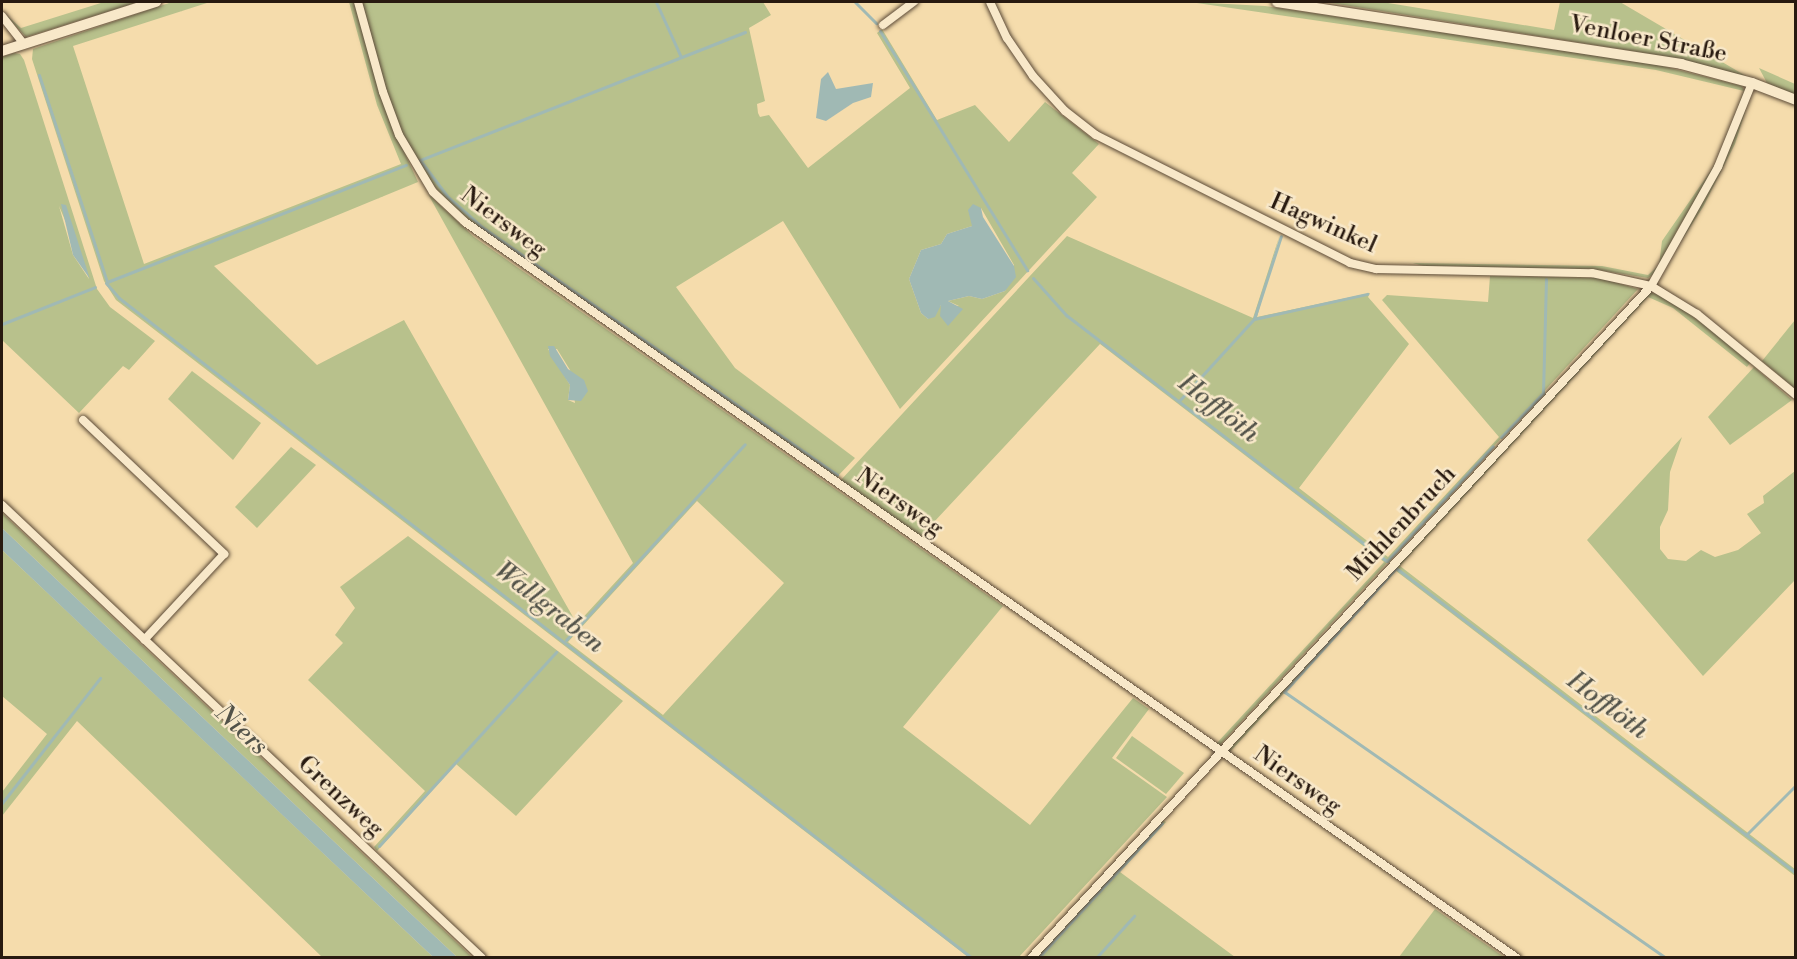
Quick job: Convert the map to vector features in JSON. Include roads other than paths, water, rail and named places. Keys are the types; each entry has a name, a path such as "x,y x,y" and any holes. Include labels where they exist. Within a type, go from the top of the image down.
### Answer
{"main road":[{"path":"2,51 156,2"},
{"name":"Venloer Straße","path":"1277,2 1648,58 1752,83 1796,100"}],"street":[{"name":"Niersweg","path":"358,2 396,129 420,172 450,210 1516,957"},
{"path":"883,25 914,2"},
{"name":"Hagwinkel","path":"990,2 1007,38 1033,76 1065,111 1096,135 1350,262 1377,269 1592,273 1651,286 1697,314 1796,395"},
{"path":"2,16 24,44"},
{"name":"Mühlenbruch","path":"1031,957 1651,286 1718,167 1752,83"},
{"path":"83,420 224,554 144,640"},
{"name":"Grenzweg","path":"2,505 482,957"}],"water":[{"path":"828,72 836,89 873,83 871,97 853,103 826,121 816,118 821,79"},
{"path":"61,204 66,205 90,279 73,255"},
{"path":"973,204 981,208 983,217 1014,266 1016,277 1005,291 982,299 969,296 948,301 963,309 948,326 940,316 941,305 935,317 928,319 921,313 909,279 921,250 941,244 947,234 972,226 968,210"},
{"path":"548,346 554,346 568,369 584,380 588,391 581,401 568,400 570,385 550,356"},
{"path":"2,528 457,957 433,957 2,550"}],"waterway":[{"path":"656,2 681,57"},
{"name":"Hofflöth","path":"855,2 876,23"},
{"name":"Hofflöth","path":"880,31 1027,270"},
{"path":"745,32 420,160 447,196 482,227 837,475"},
{"path":"39,75 107,282 406,165"},
{"path":"1254,319 1281,236"},
{"name":"Hofflöth","path":"1033,278 1066,315 1387,561 1493,446"},
{"path":"1501,437 1543,393 1546,279"},
{"name":"Wallgraben","path":"106,283 119,298 972,958"},
{"name":"Wallgraben","path":"2,324 95,287"},
{"path":"1179,401 1254,319 1367,294"},
{"path":"566,640 745,444"},
{"path":"1666,958 1284,692 1396,568 1796,873"},
{"path":"379,846 556,652"},
{"path":"2,803 100,678"},
{"path":"1746,835 1796,785"},
{"path":"1038,958 1162,823"},
{"path":"1096,958 1134,916"}],"water label":[{"name":"Niers","path":"241,730"}]}
